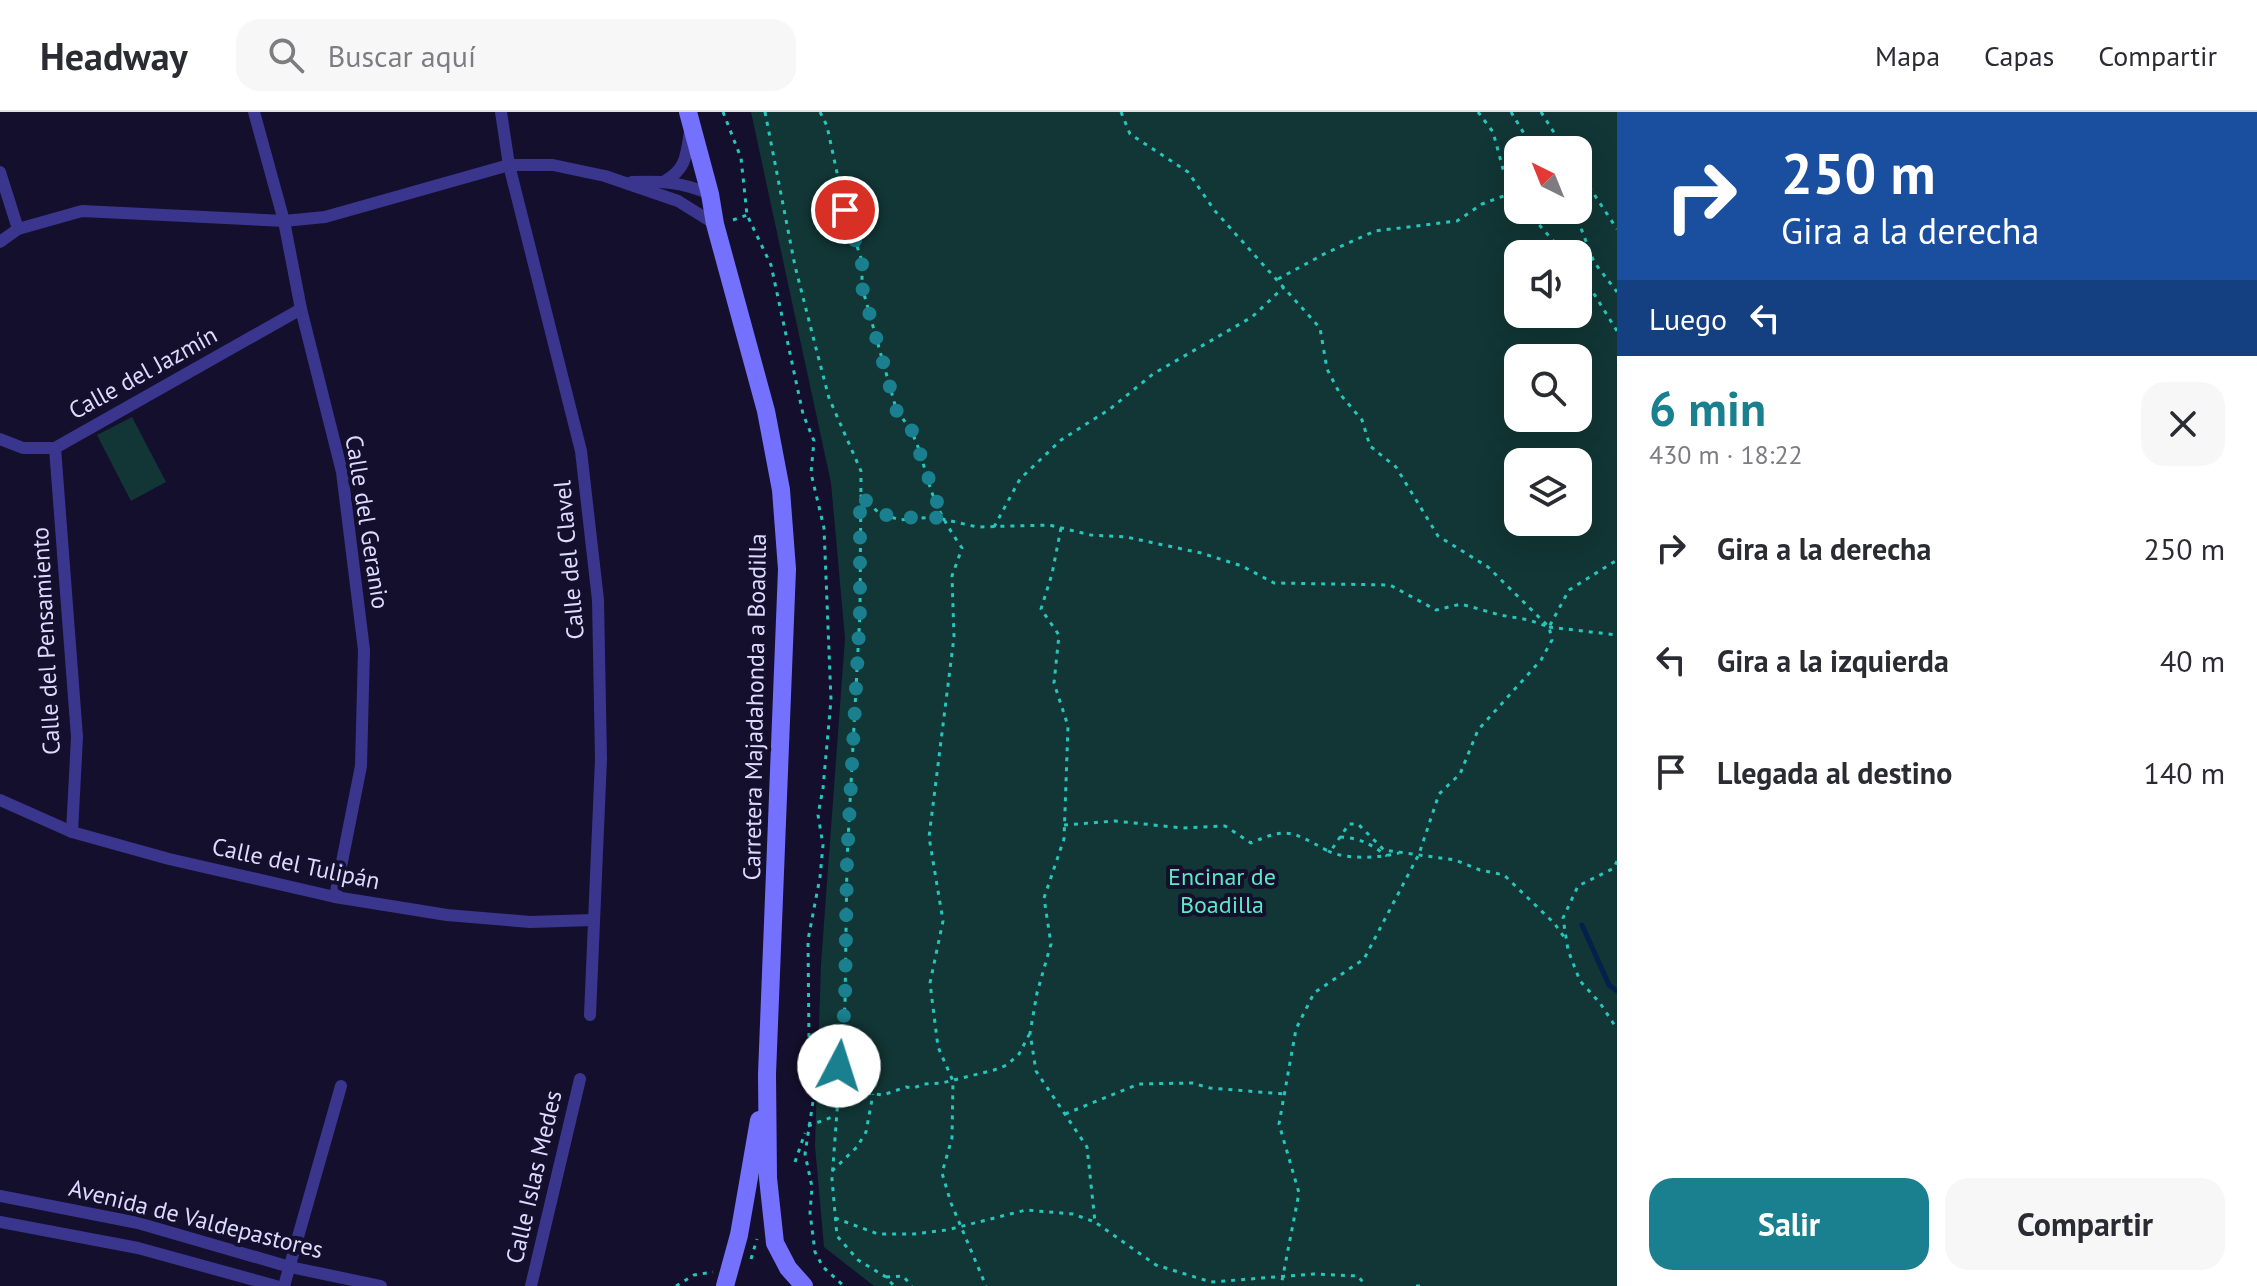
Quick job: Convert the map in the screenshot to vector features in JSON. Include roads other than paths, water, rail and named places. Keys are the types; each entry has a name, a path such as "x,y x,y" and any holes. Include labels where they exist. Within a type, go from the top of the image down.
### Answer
{"street":[{"name":"Calle del Geranio","path":"254,112 284,221 301,309 342,472 364,650 361,766 335,897"},
{"name":"Calle del Clavel","path":"501,112 509,165 581,451 598,600 600,743 590,1015"},
{"path":"665,181 677,174 685,160 690,118"},
{"name":"Carretera Majadahonda a Boadilla","path":"690,118 710,194 724,222 781,490 787,569 767,1074 768,1178 775,1243 788,1268 804,1286"},
{"path":"0,242 18,229 82,211 284,221 325,217 509,165 553,165 625,183 678,201 724,222"},
{"path":"0,172 18,229"},
{"path":"625,183 665,181 686,184 710,194"},
{"name":"Calle del Jazmín","path":"0,439 23,448 55,448 301,309"},
{"name":"Calle del Pensamiento","path":"55,448 77,737 72,832"},
{"name":"Calle del Tulipán","path":"0,800 72,832 169,859 335,897 447,915 516,921 592,920"},
{"name":"Carretera Majadahonda a Boadilla","path":"725,1286 739,1235 767,1074"},
{"name":"Calle Islas Medes","path":"531,1286 580,1079"},
{"path":"284,1286 341,1086"},
{"name":"Avenida de Valdepastores","path":"0,1196 138,1223 290,1267 381,1286"},
{"name":"Avenida de Valdepastores","path":"0,1222 138,1248 276,1286"}],"waterway":[{"path":"1582,925 1609,985 1617,991"}],"park label":[{"name":"Encinar de Boadilla","path":"1222,891"}]}
